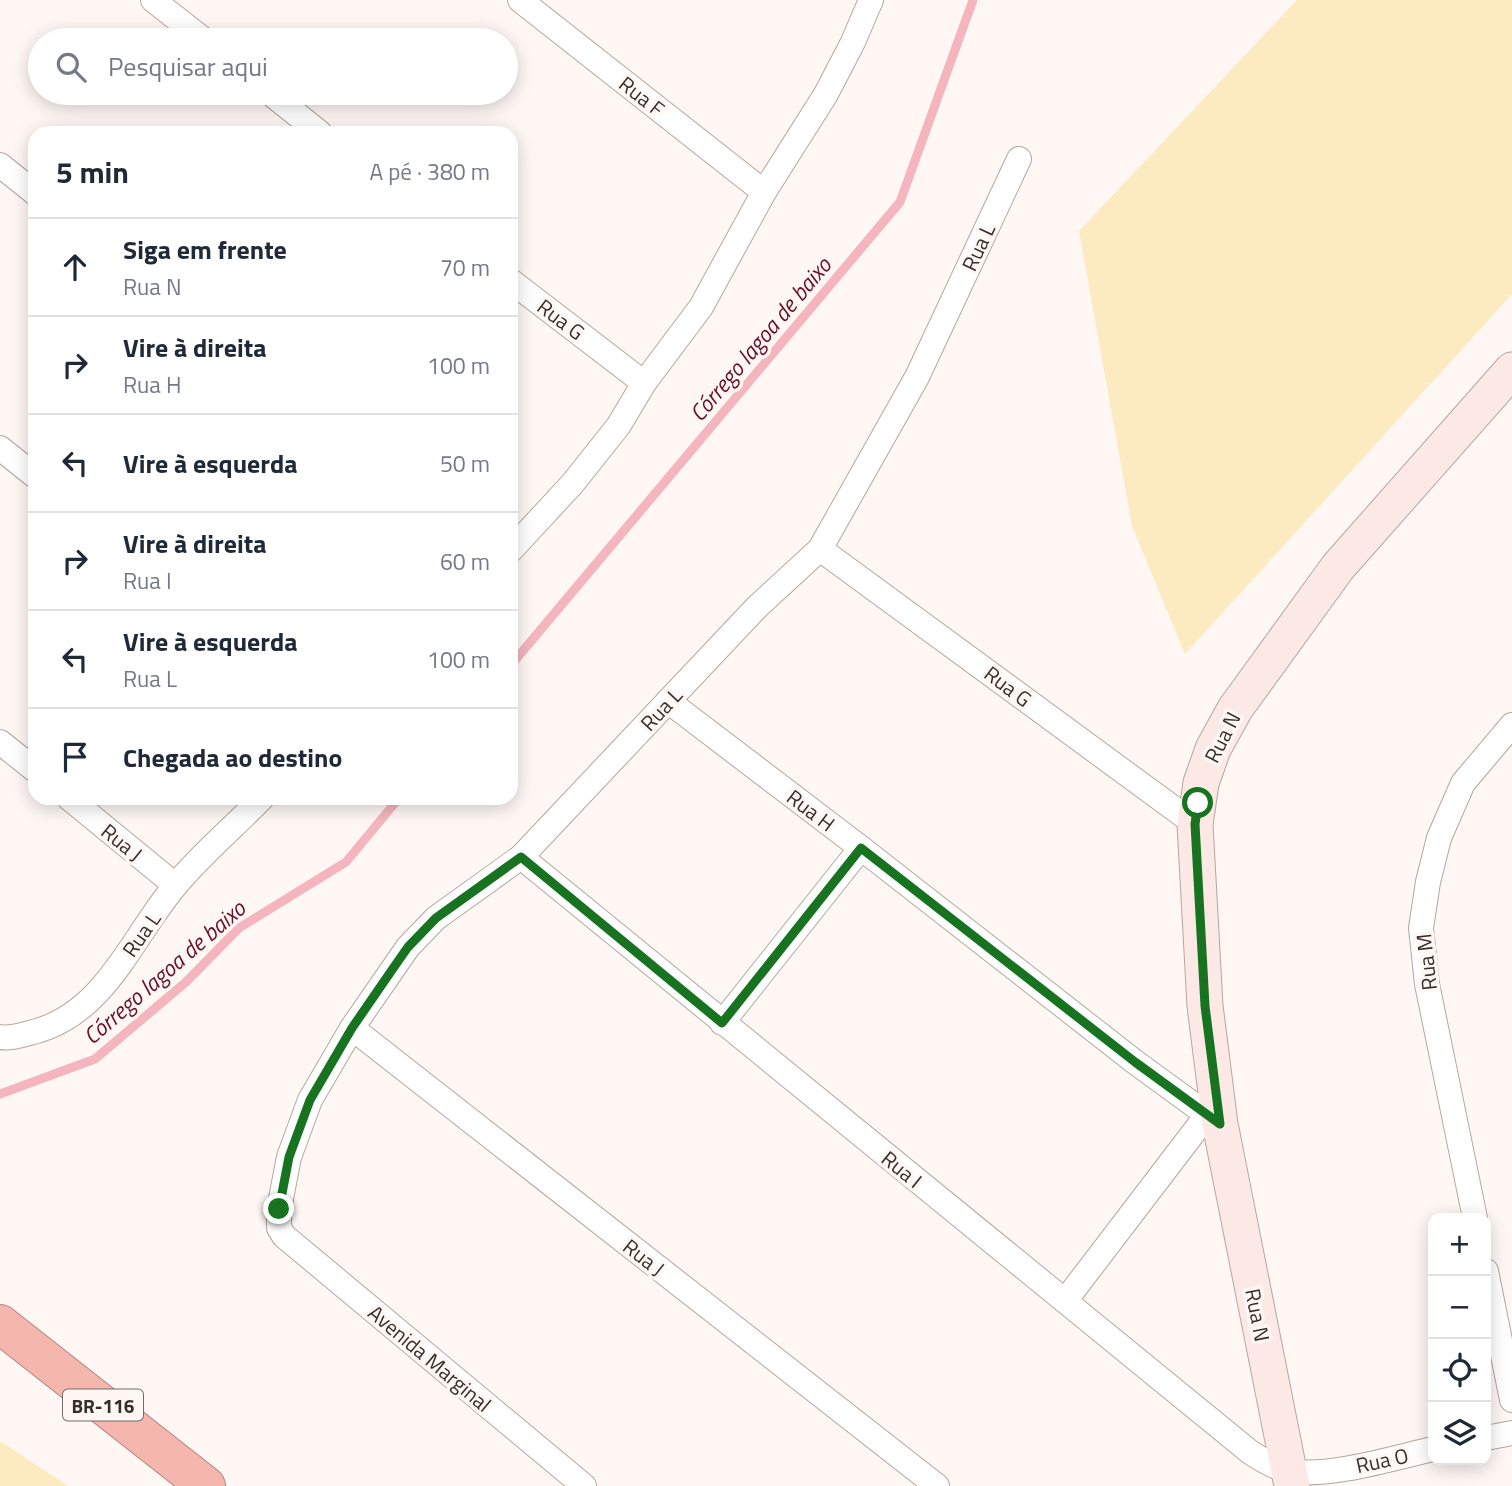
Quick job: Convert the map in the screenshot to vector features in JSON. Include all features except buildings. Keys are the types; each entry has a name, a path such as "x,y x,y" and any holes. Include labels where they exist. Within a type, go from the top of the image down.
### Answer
{"highway":[{"name":"BR-116","path":"0,1324 206,1486"}],"street":[{"path":"153,0 189,28"},
{"name":"Rua F","path":"520,0 764,192"},
{"path":"518,542 573,482 619,425 644,383 701,307 764,192 826,94 871,0"},
{"path":"285,105 311,126"},
{"name":"Rua L","path":"279,1228 279,1209 289,1157 310,1100 352,1028 408,947 436,918 521,857 757,607 820,549 917,377 1019,159"},
{"path":"0,165 28,187"},
{"name":"Rua G","path":"518,286 644,383"},
{"name":"Rua N","path":"1290,1478 1213,1119 1195,824 1201,783 1213,749 1235,709 1338,567 1512,370"},
{"path":"0,448 28,470"},
{"name":"Rua G","path":"820,549 1195,824"},
{"name":"Rua H","path":"668,701 1135,1062 1213,1119"},
{"name":"Rua M","path":"1474,1213 1427,984 1421,928 1438,838 1463,783 1512,725"},
{"path":"0,742 28,764"},
{"name":"Rua J","path":"77,805 175,886"},
{"name":"Rua L","path":"0,1037 31,1033 69,1018 101,991 175,886 255,805"},
{"path":"722,1023 861,848"},
{"name":"Rua I","path":"521,857 1251,1452 1290,1478"},
{"name":"Rua J","path":"352,1028 937,1486"},
{"path":"1065,1301 1213,1119"},
{"name":"Avenida Marginal","path":"279,1228 284,1236 584,1486"},
{"path":"1487,1276 1512,1400"},
{"path":"1491,1437 1512,1433"},
{"name":"Rua O","path":"1290,1478 1428,1450"}],"shaded area":[{"path":"1297,0 1512,0 1512,294 1185,654 1132,526 1079,231"},
{"path":"0,1441 68,1486 0,1486"}],"waterway":[{"name":"Córrego lagoa de baixo","path":"518,657 900,202 973,0"},
{"name":"Córrego lagoa de baixo","path":"0,1094 95,1059 186,982 239,928 346,862 393,805"}],"route":[{"path":"279,1209 289,1157 310,1100 352,1028 408,947 436,918 521,857 722,1023 861,848 1135,1062 1220,1124 1205,1006 1195,824 1198,803"}]}
